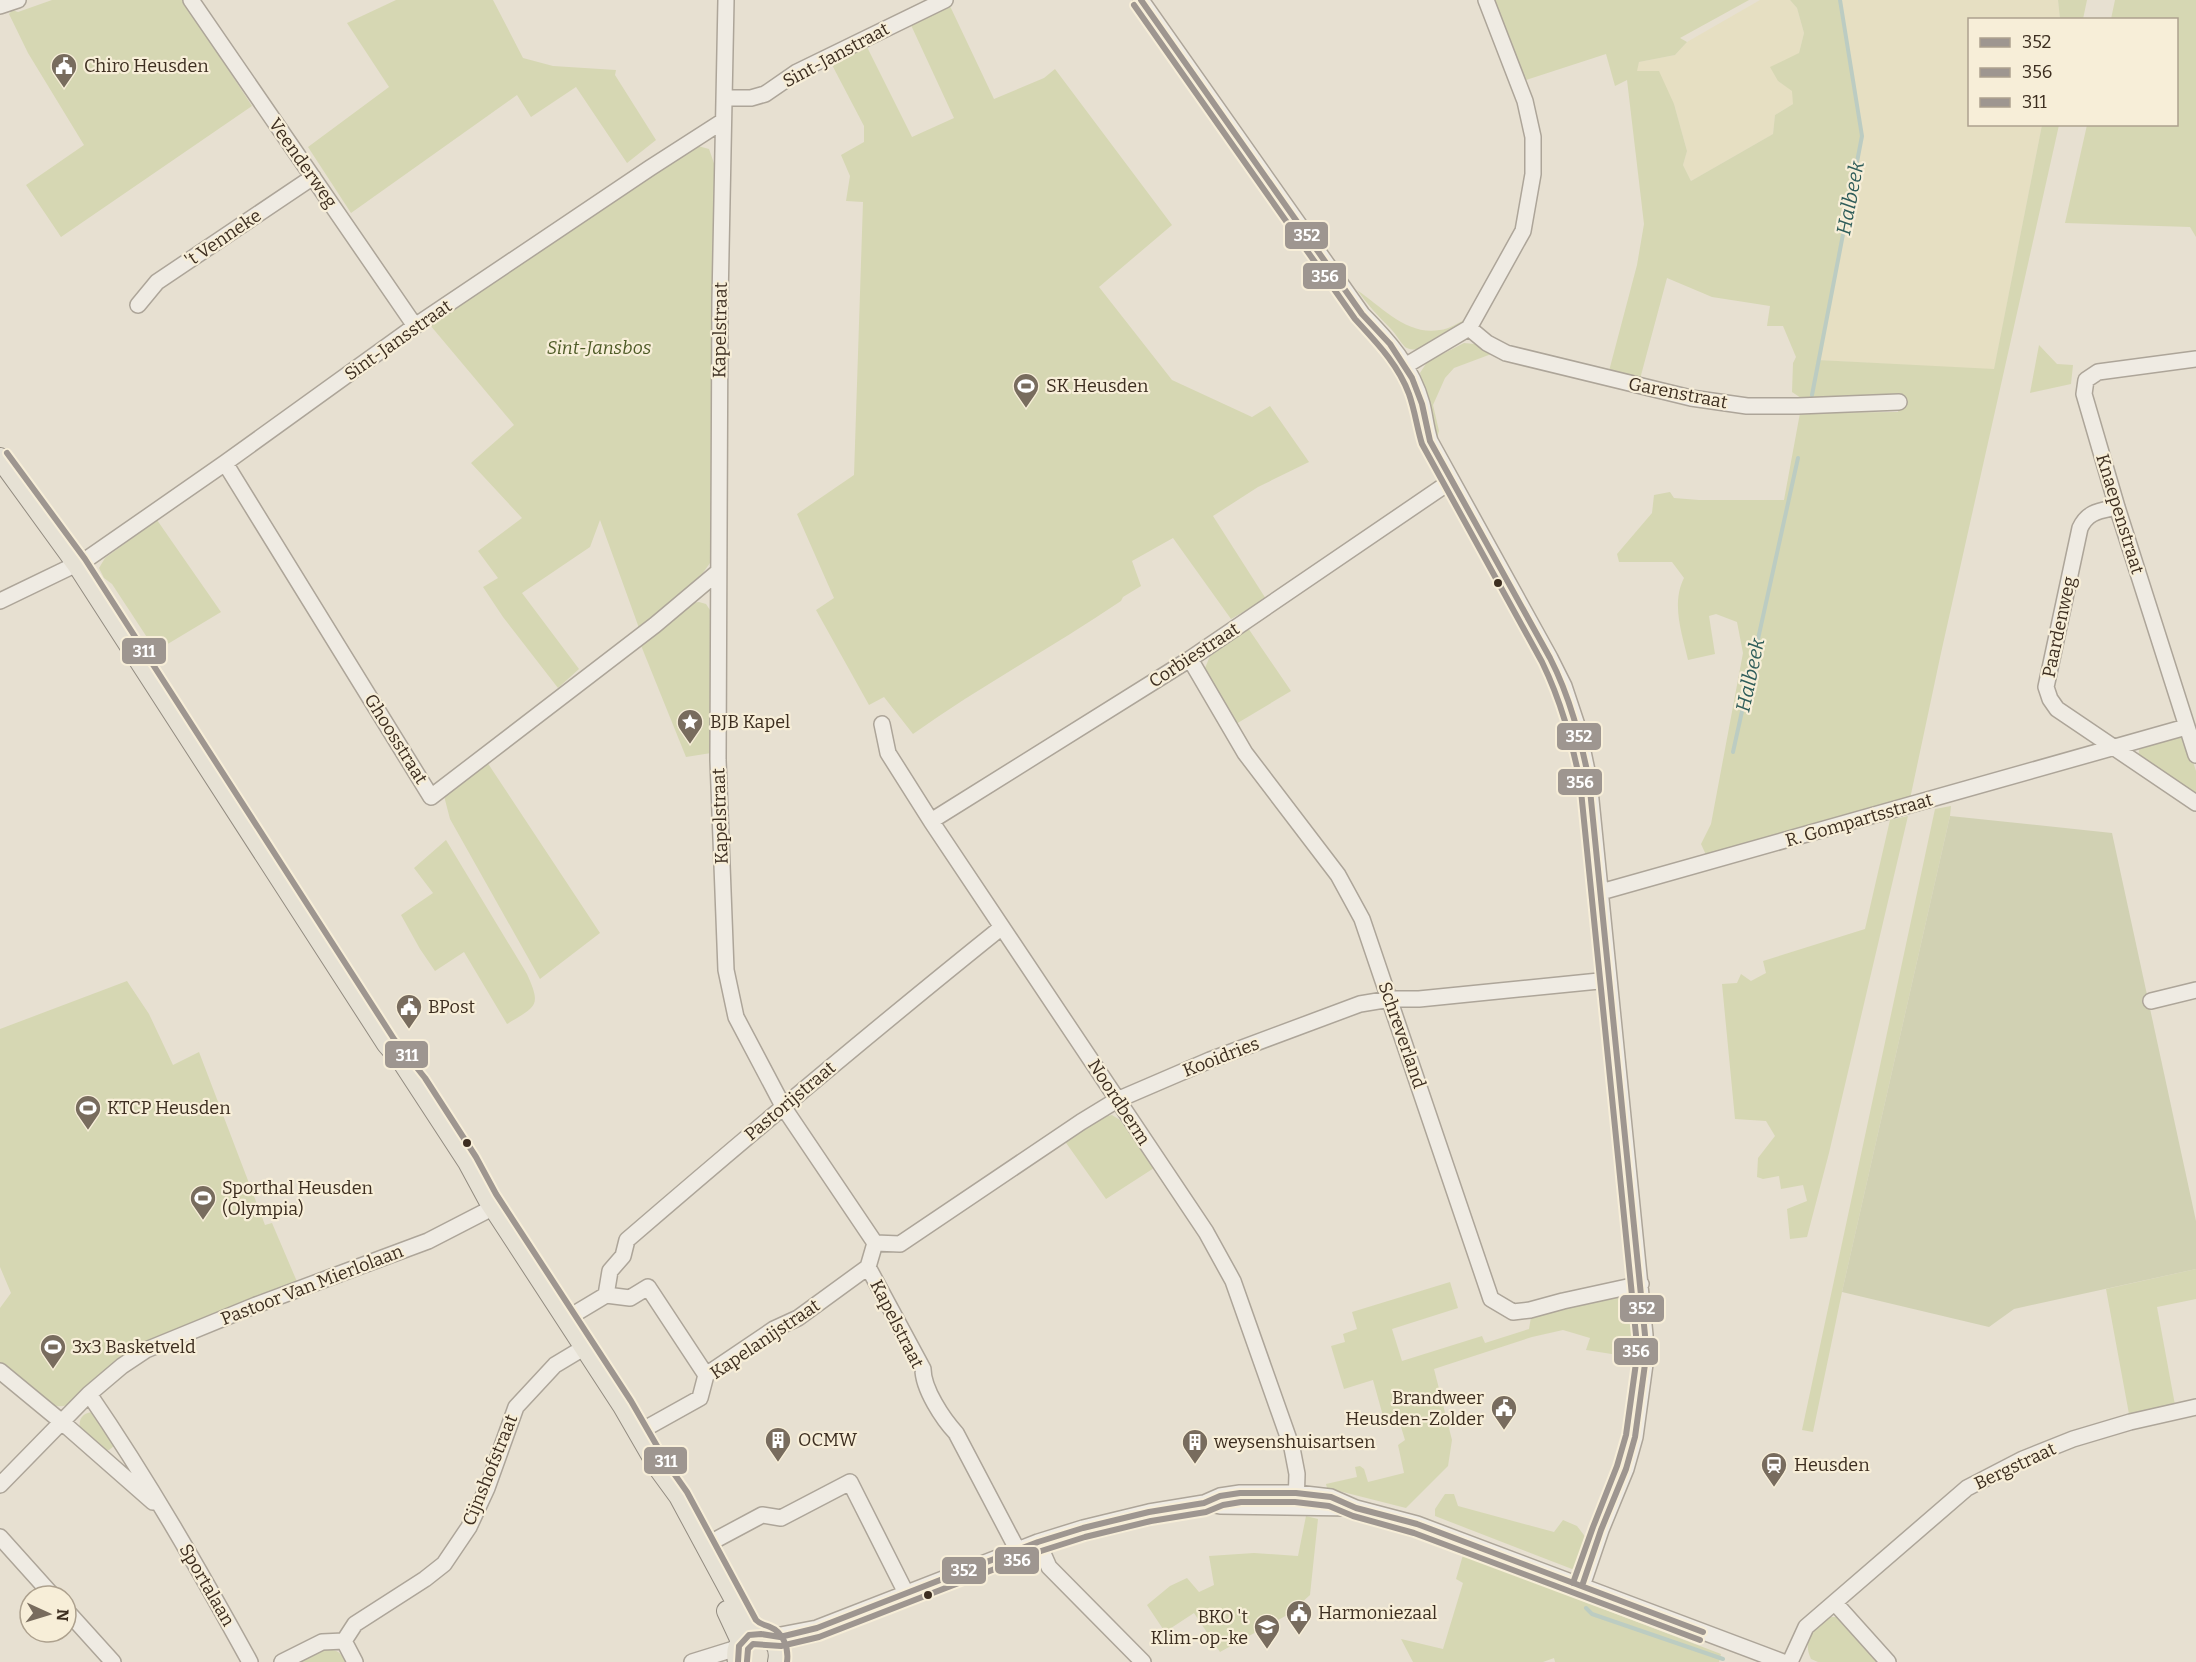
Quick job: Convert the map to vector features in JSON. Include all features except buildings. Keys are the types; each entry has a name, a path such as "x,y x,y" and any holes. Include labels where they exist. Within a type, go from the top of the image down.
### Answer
{"main road":[{"path":"0,458 77,564 387,1044 423,1092 468,1162 491,1203 639,1432 660,1470 713,1541 757,1648"},
{"path":"660,1470 669,1500 735,1625 757,1648"}],"street":[{"path":"0,6 18,0"},
{"name":"Veenderweg","path":"191,0 416,326"},
{"name":"Kapelstraat","path":"726,0 717,760 726,970 736,1017 784,1108 875,1243 868,1267 923,1370 923,1380 946,1422 956,1433 1018,1551"},
{"name":"Sint-Janstraat","path":"724,98 751,98 765,94 797,72 945,0"},
{"path":"1142,0 1362,314 1390,342 1405,366 1422,404 1424,425 1430,441 1550,658 1564,686 1578,729 1589,780 1601,892 1641,1284 1645,1364 1635,1437 1626,1469 1601,1530 1582,1586"},
{"path":"1405,366 1469,328 1523,231 1533,174 1533,137 1525,101 1486,0"},
{"name":"Sint-Jansstraat","path":"0,601 77,564 225,463 416,326 650,168 723,122"},
{"name":"'t Venneke","path":"138,305 157,282 313,177"},
{"name":"Garenstraat","path":"1469,328 1487,344 1506,353 1691,398 1747,406 1899,402"},
{"name":"Knaepenstraat","path":"2196,360 2098,372 2086,380 2084,394 2117,507 2196,755"},
{"name":"Ghoosstraat","path":"225,463 431,797 655,625 718,572"},
{"name":"Corbiestraat","path":"931,821 1190,659 1451,481"},
{"name":"Paardenweg","path":"2117,507 2092,514 2085,518 2080,528 2046,687 2057,709 2196,803"},
{"name":"Schreverland","path":"1190,659 1245,753 1338,875 1362,919 1491,1299 1513,1312 1641,1284"},
{"name":"Noordberm","path":"882,724 888,753 1206,1232 1233,1281 1292,1448 1297,1474 1296,1499"},
{"name":"R. Gompartsstraat","path":"1601,892 2186,727"},
{"name":"Pastorijstraat","path":"606,1295 610,1271 623,1256 627,1240 723,1156 1002,927"},
{"name":"Kooidries","path":"875,1243 900,1244 1117,1100 1210,1060 1360,1004 1390,999 1419,999 1609,980"},
{"path":"2151,1001 2196,990"},
{"name":"Pastoor Van Mierlolaan","path":"0,1485 89,1394 122,1366 146,1350 164,1341 428,1241 491,1203"},
{"name":"Kapelanijstraat","path":"639,1432 700,1398 706,1375 774,1329 798,1318 868,1267"},
{"path":"566,1318 606,1295 630,1298 648,1287 706,1375"},
{"name":"Cijnshofstraat","path":"344,1641 355,1623 426,1579 444,1563 470,1527 516,1407 555,1365 585,1347"},
{"name":"Sportalaan","path":"0,1371 63,1422 162,1510"},
{"name":"Sportalaan","path":"89,1394 120,1439 203,1575 250,1662"},
{"name":"Bergstraat","path":"1790,1662 1806,1627 1967,1488 2023,1459 2073,1439 2130,1422 2196,1407"},
{"path":"713,1541 762,1515 781,1518 850,1482 906,1593"},
{"path":"692,1662 757,1648 817,1628 1038,1542 1083,1528 1149,1512 1204,1503 1220,1506 1296,1499 1330,1509 1356,1508 1416,1524 1783,1662"},
{"path":"0,1537 42,1584"},
{"path":"1038,1542 1049,1567 1143,1662"},
{"path":"1835,1603 1888,1662"},
{"path":"78,1623 113,1662"},
{"path":"282,1662 322,1642 344,1641 355,1662"}],"shaded area":[{"path":"1760,0 1790,0 1797,8 1804,33 1799,53 1778,81 1793,91 1793,104 1775,115 1773,134 1691,181 1683,165 1687,151 1674,104 1636,71 1639,62 1675,55 1687,42"},
{"path":"1839,0 2058,0 2060,18 1968,18 1968,126 2042,126 1994,370 1818,360 1861,139 1859,111"}],"green space":[{"path":"52,0 183,0 252,106 61,237 26,185 84,145 28,53 9,14 12,10 18,12"},
{"path":"396,0 493,0 523,58 553,66 616,70 615,75 656,140 627,163 576,87 531,117 517,95 351,213 308,147 389,87 347,23"},
{"path":"1494,0 1749,0 1680,38 1687,42 1675,55 1639,62 1637,71 1659,71 1674,104 1687,151 1683,165 1691,181 1773,134 1775,115 1793,104 1792,91 1778,81 1770,67 1799,53 1804,33 1797,8 1790,0 1839,0 1859,111 1861,139 1818,360 1994,369 2042,126 2059,126 1910,799 1707,857 1701,844 1711,824 1743,653 1737,622 1716,614 1709,616 1715,654 1688,660 1678,608 1680,588 1684,578 1672,562 1619,562 1617,554 1652,513 1654,495 1670,492 1674,498 1699,500 1784,500 1800,413 1898,412 1901,398 1801,398 1792,392 1793,363 1796,357 1783,326 1767,326 1770,306 1712,297 1667,278 1640,379 1609,371 1637,265 1644,224 1627,80 1615,86 1606,54 1526,80"},
{"path":"2058,0 2087,0 2083,18 2060,18"},
{"path":"2115,0 2196,0 2196,237 2190,227 2065,223 2087,126 2178,126 2178,18 2111,18"},
{"name":"SK Heusden","path":"949,4 994,99 1044,78 1055,69 1172,225 1099,287 1172,380 1252,417 1270,406 1309,462 1258,487 1213,516 1266,599 1231,619 1173,538 1132,561 1141,586 913,734 884,697 869,705 816,610 834,598 797,514 854,475 863,202 846,201 850,176 841,155 864,142 864,126 831,63 865,43 912,137 954,118 910,23"},
{"name":"Sint-Jansbos","path":"698,146 709,149 716,169 710,563 695,584 639,628 600,520 590,547 522,593 579,669 558,688 503,617 483,587 498,578 478,551 522,518 471,463 514,425 430,325"},
{"path":"1357,290 1396,319 1417,329 1428,331 1443,329 1466,319 1428,345 1419,349 1411,349 1405,347"},
{"path":"1464,343 1475,344 1494,353 1454,368 1445,378 1433,405 1439,431 1437,438 1420,373 1427,362"},
{"path":"2039,345 2057,364 2073,365 2071,384 2030,393"},
{"path":"157,520 221,612 156,651 99,568 105,558"},
{"path":"691,603 706,604 710,610 711,753 686,757 640,643"},
{"path":"1248,628 1291,691 1236,724 1205,668 1210,656"},
{"path":"2178,734 2185,737 2196,771 2196,798 2138,757 2140,745"},
{"path":"487,762 600,933 540,979 450,819 444,796"},
{"path":"1951,806 1842,1292 1813,1432 1802,1430 1935,809"},
{"path":"1908,816 1807,1237 1790,1239 1787,1209 1807,1201 1803,1185 1781,1189 1779,1176 1763,1179 1757,1177 1758,1158 1775,1136 1766,1121 1735,1119 1722,984 1737,983 1741,974 1751,981 1766,973 1763,961 1865,929 1890,820"},
{"path":"1950,816 2112,833 2196,1221 2196,1269 2014,1309 1989,1327 1842,1292"},
{"path":"446,840 532,985 534,1005 507,1024 464,952 435,971 401,915 433,893 414,868"},
{"path":"127,981 149,1014 173,1065 199,1052 265,1225 272,1223 298,1284 183,1327 72,1402 64,1406 57,1406 43,1400 0,1364 0,1308 11,1293 0,1267 0,1029"},
{"path":"1112,1115 1120,1120 1154,1168 1106,1199 1064,1140 1099,1118"},
{"path":"2196,1269 2196,1299 2157,1307 2175,1405 2129,1414 2106,1289"},
{"path":"1450,1282 1458,1308 1392,1329 1402,1361 1482,1336 1485,1343 1529,1329 1531,1317 1622,1295 1632,1305 1637,1320 1636,1351 1618,1355 1586,1350 1590,1338 1563,1330 1532,1337 1434,1369 1452,1440 1448,1466 1406,1508 1327,1488 1326,1484 1357,1477 1355,1467 1360,1466 1364,1469 1368,1482 1404,1473 1398,1445 1405,1440 1397,1414 1383,1416 1373,1380 1344,1389 1331,1346 1345,1342 1343,1334 1357,1329 1352,1312"},
{"path":"94,1412 115,1445 109,1450 80,1429 82,1417"},
{"path":"1445,1494 1454,1494 1458,1506 1554,1532 1563,1520 1577,1526 1590,1543 1578,1566 1572,1569 1435,1516 1435,1509"},
{"path":"1306,1516 1318,1519 1310,1595 1289,1614 1220,1652 1194,1613 1165,1632 1147,1605 1170,1586 1187,1578 1199,1592 1214,1585 1209,1556 1254,1553 1298,1556"},
{"path":"1463,1555 1721,1654 1719,1662 1555,1662 1554,1658 1543,1662 1413,1662 1401,1639 1443,1649 1463,1583 1456,1579"},
{"path":"1830,1617 1838,1617 1880,1662 1818,1662 1811,1659 1808,1646 1811,1635"},
{"path":"322,1649 336,1651 346,1662 298,1662"}],"waterway":[{"name":"Halbeek","path":"1812,395 1862,136 1840,0"},
{"name":"Halbeek","path":"1733,752 1798,458"},
{"name":"Halbeek","path":"1586,1608 1592,1614 1723,1659"}],"transit line":[{"name":"352","path":"1141,0 1362,314 1390,344 1412,378 1422,404 1430,441 1550,658 1569,702 1578,733 1589,780 1645,1335 1645,1364 1635,1437 1626,1469 1601,1530 1582,1586"},
{"name":"356","path":"1134,5 1355,319 1386,354 1399,373 1411,400 1422,444 1542,662 1555,691 1569,735 1580,781 1636,1335 1636,1363 1626,1435 1617,1466 1573,1583"},
{"name":"311","path":"7,453 85,559 394,1039 425,1078 476,1157 496,1194 631,1401 668,1465 687,1492 756,1620 775,1629 782,1637 786,1646 787,1662"},
{"name":"352","path":"738,1662 739,1646 749,1635 780,1637 817,1628 1038,1542 1083,1528 1149,1512 1204,1503 1220,1496 1240,1493 1296,1493 1331,1497 1356,1508 1417,1524 1703,1632"},
{"name":"356","path":"747,1661 748,1649 753,1644 781,1646 819,1637 1041,1551 1085,1537 1151,1521 1206,1512 1223,1505 1241,1502 1295,1502 1329,1506 1353,1516 1414,1533 1700,1640"}],"place":[{"name":"Chiro Heusden","path":"64,89"},
{"name":"SK Heusden","path":"1026,409"},
{"name":"BJB Kapel","path":"690,745"},
{"name":"BPost","path":"409,1030"},
{"name":"KTCP Heusden","path":"88,1131"},
{"name":"Sporthal Heusden (Olympia)","path":"203,1221"},
{"name":"3x3 Basketveld","path":"53,1370"},
{"name":"Brandweer Heusden-Zolder","path":"1504,1431"},
{"name":"OCMW","path":"778,1463"},
{"name":"weysenshuisartsen","path":"1195,1465"},
{"name":"Heusden","path":"1774,1488"},
{"name":"Harmoniezaal","path":"1299,1636"},
{"name":"BKO 't Klim-op-ke","path":"1267,1650"}]}
